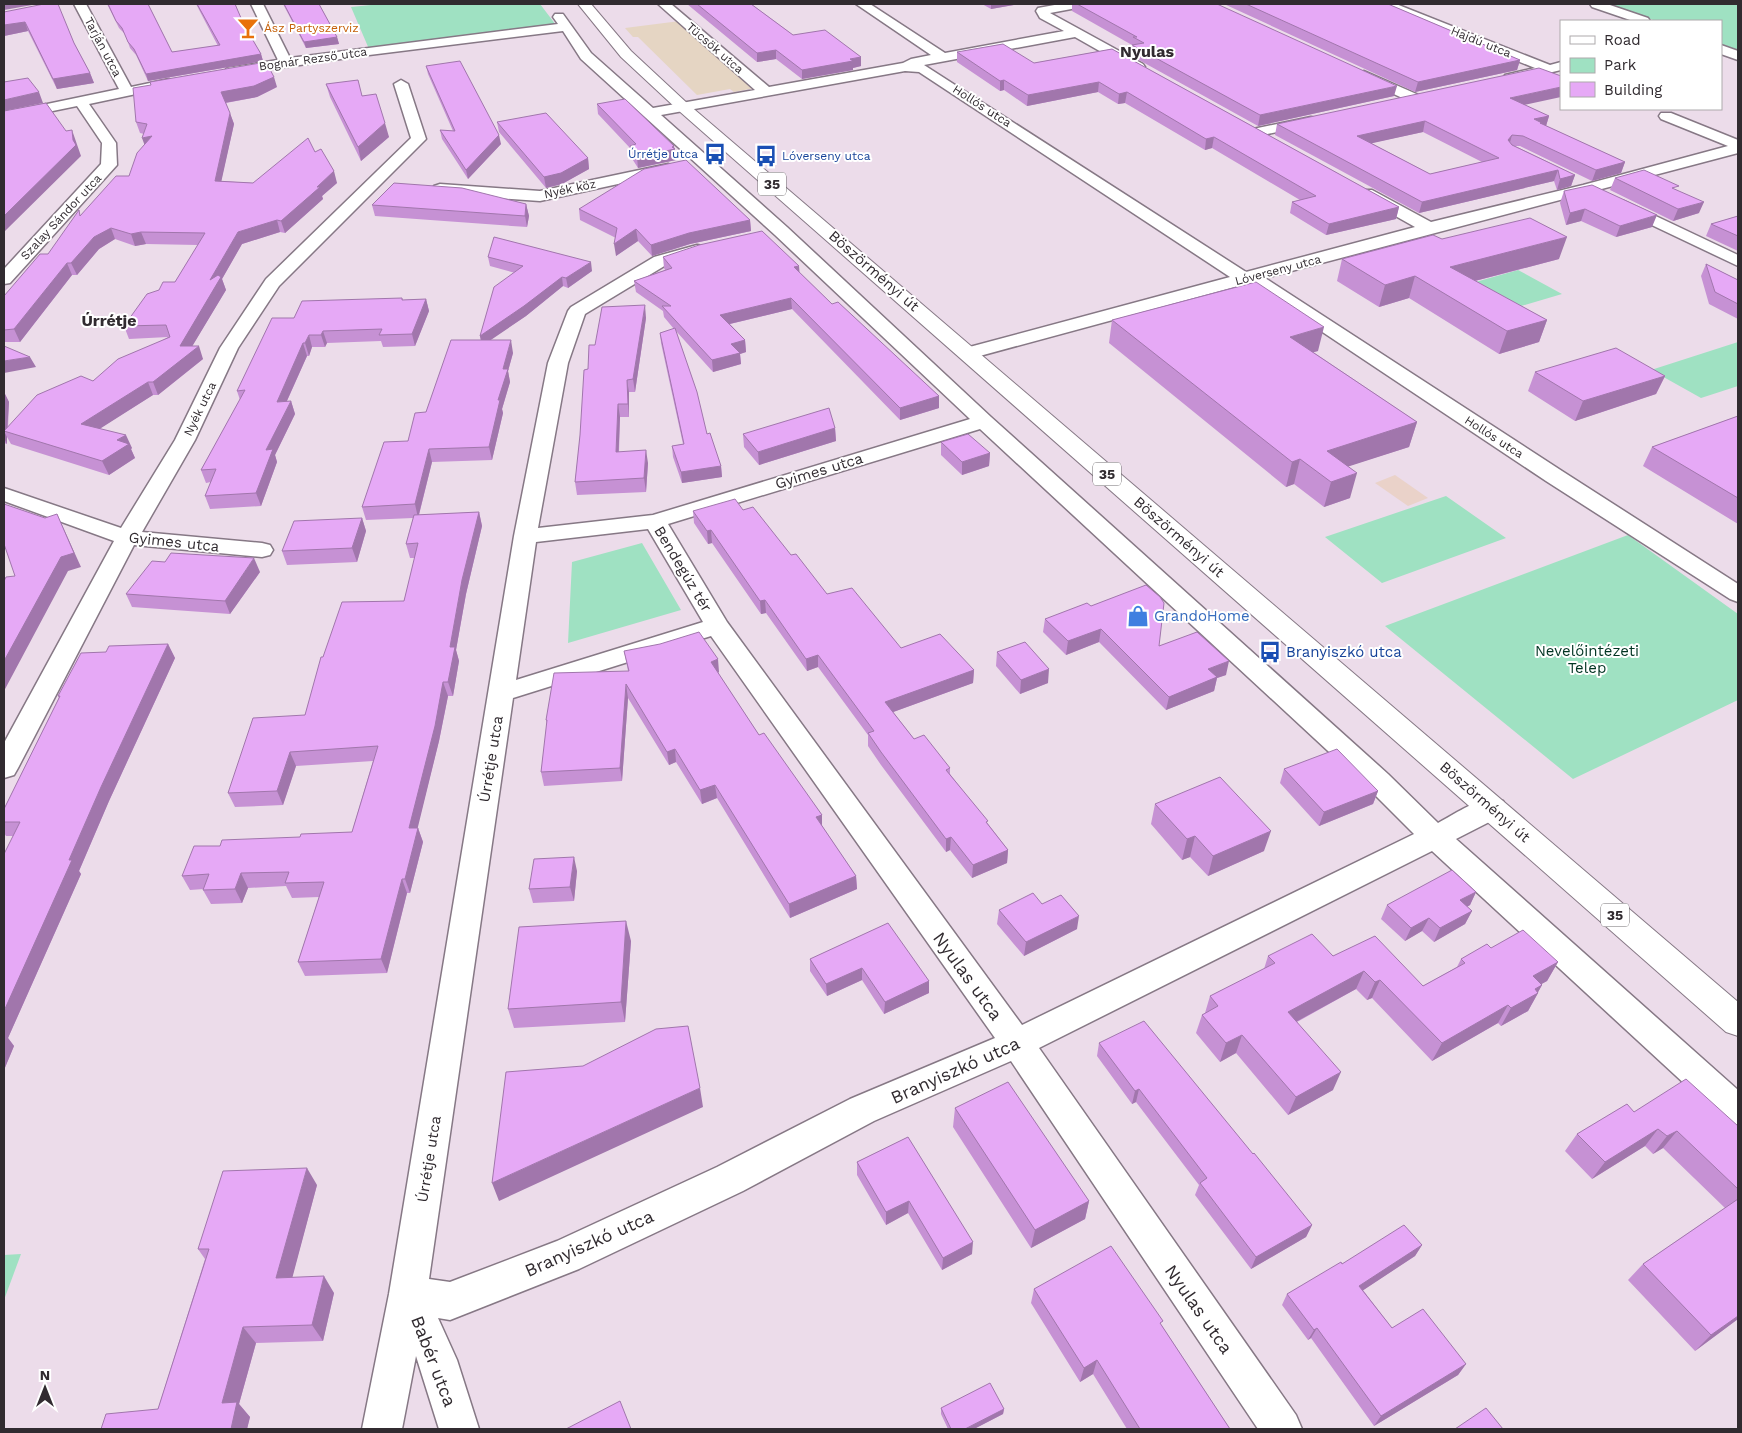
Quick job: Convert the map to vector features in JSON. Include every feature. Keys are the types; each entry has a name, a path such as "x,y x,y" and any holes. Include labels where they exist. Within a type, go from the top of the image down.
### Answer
{"main road":[{"name":"Böszörményi út","path":"584,4 643,71 683,107 1738,1022"}],"street":[{"name":"Tarján utca","path":"80,4 126,91"},
{"path":"257,4 286,62"},
{"name":"Tücsök utca","path":"664,4 766,92"},
{"path":"862,4 943,57"},
{"path":"1078,4 1042,11 1044,15 1154,76"},
{"name":"Hajdú utca","path":"1386,4 1555,68"},
{"path":"1596,4 1641,20"},
{"name":"Bognár Rezső utca","path":"218,74 286,62 562,22 586,56 650,113"},
{"path":"905,67 916,62 1077,33"},
{"path":"1722,49 1738,56"},
{"name":"Hollós utca","path":"650,113 905,67 918,67 927,70 1738,594"},
{"path":"1492,82 1555,68"},
{"path":"1355,71 1421,98 1397,103"},
{"path":"4,117 181,80"},
{"name":"Nyék utca","path":"4,768 127,538 185,440 230,348 272,283 385,185 419,139 401,84"},
{"name":"Szalay Sándor utca","path":"4,279 109,165 109,143 80,101"},
{"path":"650,113 781,231 984,421 1378,781 1434,836 1738,1111"},
{"name":"Lóverseny utca","path":"1666,116 1738,147"},
{"path":"1275,142 1253,130 1323,118"},
{"name":"Lóverseny utca","path":"969,354 1429,228 1588,189 1738,147"},
{"name":"Nyék köz","path":"423,187 540,196 704,161"},
{"path":"1572,180 1738,261"},
{"path":"1352,185 1429,228"},
{"path":"753,238 781,231"},
{"name":"Úrrétje utca","path":"382,1429 408,1294 525,536 558,363 577,311 660,261 724,244"},
{"name":"Gyimes utca","path":"655,521 984,421"},
{"name":"Gyimes utca","path":"4,494 127,538 262,550"},
{"name":"Bendegúz tér","path":"525,536 655,521 716,626"},
{"path":"501,693 716,626"},
{"name":"Nyulas utca","path":"716,626 1017,1043 1282,1429"},
{"name":"Branyiszkó utca","path":"408,1294 450,1301 566,1256 730,1179 862,1110 1017,1043 1492,808"},
{"name":"Babér utca","path":"408,1294 437,1360 459,1429"}],"shaded area":[{"path":"680,21 755,88 734,92 730,89 697,95 638,37 633,37 625,28"},
{"path":"1395,475 1428,498 1408,506 1375,483"}],"green space":[{"path":"381,4 540,4 556,25 369,49 351,7"},
{"path":"1607,4 1738,4 1738,50 1722,44 1722,20 1653,20"},
{"path":"1518,270 1562,294 1494,314 1451,289"},
{"path":"1738,342 1738,386 1701,398 1651,370"},
{"path":"1446,496 1506,538 1382,583 1325,537"},
{"name":"Nevelőintézeti Telep","path":"1628,535 1738,614 1738,700 1573,779 1385,626"},
{"path":"642,543 681,610 568,643 572,562"},
{"path":"21,1254 4,1300 4,1255"}],"building":[{"path":"44,4 58,4 74,43 90,73 53,79 25,22 4,25 4,12"},
{"path":"108,4 148,4 172,52 220,45 197,4 235,4 244,25 261,54 146,74"},
{"path":"284,4 319,4 337,37 304,42"},
{"path":"697,4 751,4 793,35 825,30 861,57 850,59 853,61 802,70 776,50 757,53"},
{"path":"1077,4 1217,4 1397,86 1260,115 1132,45 1144,43 1133,37 1137,37"},
{"path":"1246,4 1388,4 1520,60 1418,82"},
{"path":"1003,44 1034,63 1112,49 1399,207 1329,224 1292,202 1316,196 1214,137 1206,139 1127,92 1119,94 1099,82 1028,95 1004,80 1000,81 957,52"},
{"path":"460,61 499,135 466,170 440,130 455,131 426,66"},
{"path":"266,62 274,77 254,86 221,92 230,113 215,181 253,183 308,138 315,152 321,149 334,171 317,187 320,187 281,221 277,220 238,232 210,280 218,275 221,277 180,346 199,346 153,382 148,382 81,424 126,435 117,440 129,444 102,461 4,431 37,395 81,376 93,381 118,359 170,337 166,325 124,326 147,294 159,290 163,282 175,282 205,233 141,232 131,234 111,228 94,237 71,263 67,263 14,329 4,330 4,296 40,254 48,254 79,210 80,216 116,176 129,176 137,153 152,136 142,138 147,124 136,122 133,88 151,85 150,82"},
{"path":"1539,68 1560,76 1560,87 1510,98 1549,116 1534,119 1542,123 1540,123 1625,162 1596,170 1523,136 1512,135 1508,140 1512,145 1575,175 1560,179 1558,170 1422,202 1277,124","holes":["1425,121 1499,158 1430,174 1357,136"]},
{"path":"28,78 39,92 4,100 4,82"},
{"path":"358,80 362,96 376,94 385,123 358,147 326,84"},
{"path":"625,99 675,149 637,157 630,146 636,144 597,104"},
{"path":"46,103 66,131 72,130 73,140 76,145 4,216 4,111"},
{"path":"546,113 588,158 561,173 544,177 497,122"},
{"path":"686,160 750,220 689,233 651,245 636,229 614,244 617,228 579,209 644,169"},
{"path":"1644,170 1679,186 1672,188 1704,202 1678,209 1615,178"},
{"path":"394,183 462,188 526,204 525,216 372,205"},
{"path":"1592,185 1657,215 1620,226 1585,209 1570,213 1564,191"},
{"path":"1738,216 1738,236 1711,224"},
{"path":"1530,218 1567,237 1450,267 1547,320 1507,331 1415,276 1385,285 1342,259 1433,235 1442,239"},
{"path":"762,231 799,266 794,267 832,304 838,302 939,396 900,408 791,298 720,315 745,340 731,344 740,353 712,360 662,306 671,306 634,281 672,268 663,257 699,245"},
{"path":"494,237 591,262 566,278 562,277 480,336 494,287 523,266 488,257"},
{"path":"1706,264 1738,280 1738,304 1715,292"},
{"path":"1256,282 1324,327 1290,337 1417,422 1327,451 1357,473 1331,482 1300,459 1292,462 1112,320"},
{"path":"402,298 402,300 426,299 412,334 379,335 382,329 323,331 321,335 309,335 305,343 303,343 277,402 291,401 266,450 273,449 256,493 205,496 216,469 201,470 245,390 237,391 272,318 294,318 302,301"},
{"path":"645,305 633,379 627,380 628,404 618,404 616,452 646,450 644,478 575,482 584,370 588,369 589,345 595,345 602,307"},
{"path":"675,328 697,392 707,434 710,433 721,466 681,472 672,446 684,444 660,333"},
{"path":"451,340 511,340 503,369 508,369 498,400 500,400 489,447 429,449 415,504 362,507 384,442 408,441 415,413 426,412"},
{"path":"4,346 30,357 4,361"},
{"path":"1616,348 1665,376 1583,401 1535,372"},
{"path":"829,408 835,428 758,452 743,434"},
{"path":"1738,416 1738,498 1652,447"},
{"path":"968,434 990,453 962,462 941,442"},
{"path":"735,499 743,510 753,507 791,555 796,554 827,594 852,588 901,648 940,634 974,670 885,702 914,739 924,735 950,768 946,770 988,821 986,822 1008,850 973,865 951,837 946,839 881,752 868,733 874,731 818,655 806,659 765,600 760,601 711,530 707,531 693,511"},
{"path":"4,504 45,518 57,514 74,553 61,557 4,661 4,581 6,577 15,576 4,544"},
{"path":"479,512 462,580 450,647 455,647 448,682 443,682 435,726 409,828 418,828 405,879 402,879 381,959 298,962 324,882 285,883 289,872 241,873 235,889 203,890 209,874 182,876 194,846 220,846 222,840 300,837 301,834 352,832 378,746 290,752 277,791 228,793 253,718 305,715 321,657 323,657 342,602 404,601 418,543 406,544 414,515"},
{"path":"362,518 352,548 282,551 294,521"},
{"path":"171,553 254,558 225,601 126,594 152,561 165,562"},
{"path":"1146,585 1164,603 1159,646 1197,632 1229,661 1208,669 1217,677 1169,697 1101,629 1068,641 1045,619 1087,603 1091,606"},
{"path":"699,632 718,659 711,662 759,735 764,733 822,815 816,817 856,876 789,904 715,785 700,790 675,749 667,752 626,684 620,768 541,772 546,720 554,673 629,671 624,651 660,644"},
{"path":"1025,642 1049,669 1021,680 997,652"},
{"path":"168,644 101,787 69,860 72,860 4,1011 4,854 20,822 4,822 4,809 60,696 58,696 81,653 106,652 109,646"},
{"path":"1337,749 1378,791 1324,812 1284,769"},
{"path":"1220,777 1271,831 1213,856 1195,836 1187,839 1155,804"},
{"path":"574,857 570,887 529,889 534,859"},
{"path":"1452,870 1476,892 1460,900 1472,911 1440,928 1429,918 1411,928 1387,905"},
{"path":"1033,893 1042,904 1061,895 1079,916 1026,942 999,910"},
{"path":"626,921 621,1002 508,1009 519,927"},
{"path":"888,923 929,981 885,1002 862,968 826,984 810,959"},
{"path":"1523,930 1558,962 1533,976 1542,985 1535,989 1538,993 1511,1008 1508,1005 1442,1043 1380,980 1375,982 1364,971 1288,1012 1341,1072 1296,1097 1242,1035 1226,1043 1202,1015 1218,1006 1210,996 1275,963 1268,956 1312,934 1333,956 1375,936 1423,986 1465,963 1461,959 1487,944 1491,948"},
{"path":"1144,1021 1312,1225 1256,1257 1200,1183 1207,1178 1139,1089 1135,1091 1099,1043"},
{"path":"688,1026 700,1088 492,1183 506,1072 583,1066 656,1029"},
{"path":"1686,1079 1738,1126 1738,1189 1677,1131 1667,1136 1658,1129 1605,1162 1577,1134 1627,1104 1634,1112"},
{"path":"1008,1082 1089,1201 1035,1230 955,1108"},
{"path":"908,1137 973,1242 943,1258 909,1201 886,1212 857,1162"},
{"path":"307,1168 276,1278 324,1276 312,1325 243,1327 222,1403 237,1402 231,1429 101,1429 106,1414 158,1409 209,1249 198,1249 223,1171"},
{"path":"1738,1199 1738,1316 1711,1335 1643,1264"},
{"path":"1404,1225 1422,1245 1359,1286 1392,1328 1423,1309 1466,1364 1381,1416 1317,1328 1314,1330 1287,1294 1341,1262 1342,1264"},
{"path":"1111,1246 1163,1321 1160,1323 1230,1429 1140,1429 1097,1360 1084,1368 1034,1289"},
{"path":"990,1383 1004,1409 965,1429 951,1429 941,1408"},
{"path":"620,1401 631,1429 566,1429"},
{"path":"1486,1408 1503,1429 1455,1429"}],"place":[{"name":"Ász Partyszerviz","path":"248,28"},
{"name":"Úrrétje utca","path":"715,154"},
{"name":"Lóverseny utca","path":"766,156"},
{"name":"GrandoHome","path":"1138,616"},
{"name":"Branyiszkó utca","path":"1270,652"}],"district":[{"name":"Nyulas","path":"1147,51"},
{"name":"Úrrétje","path":"109,320"}]}
